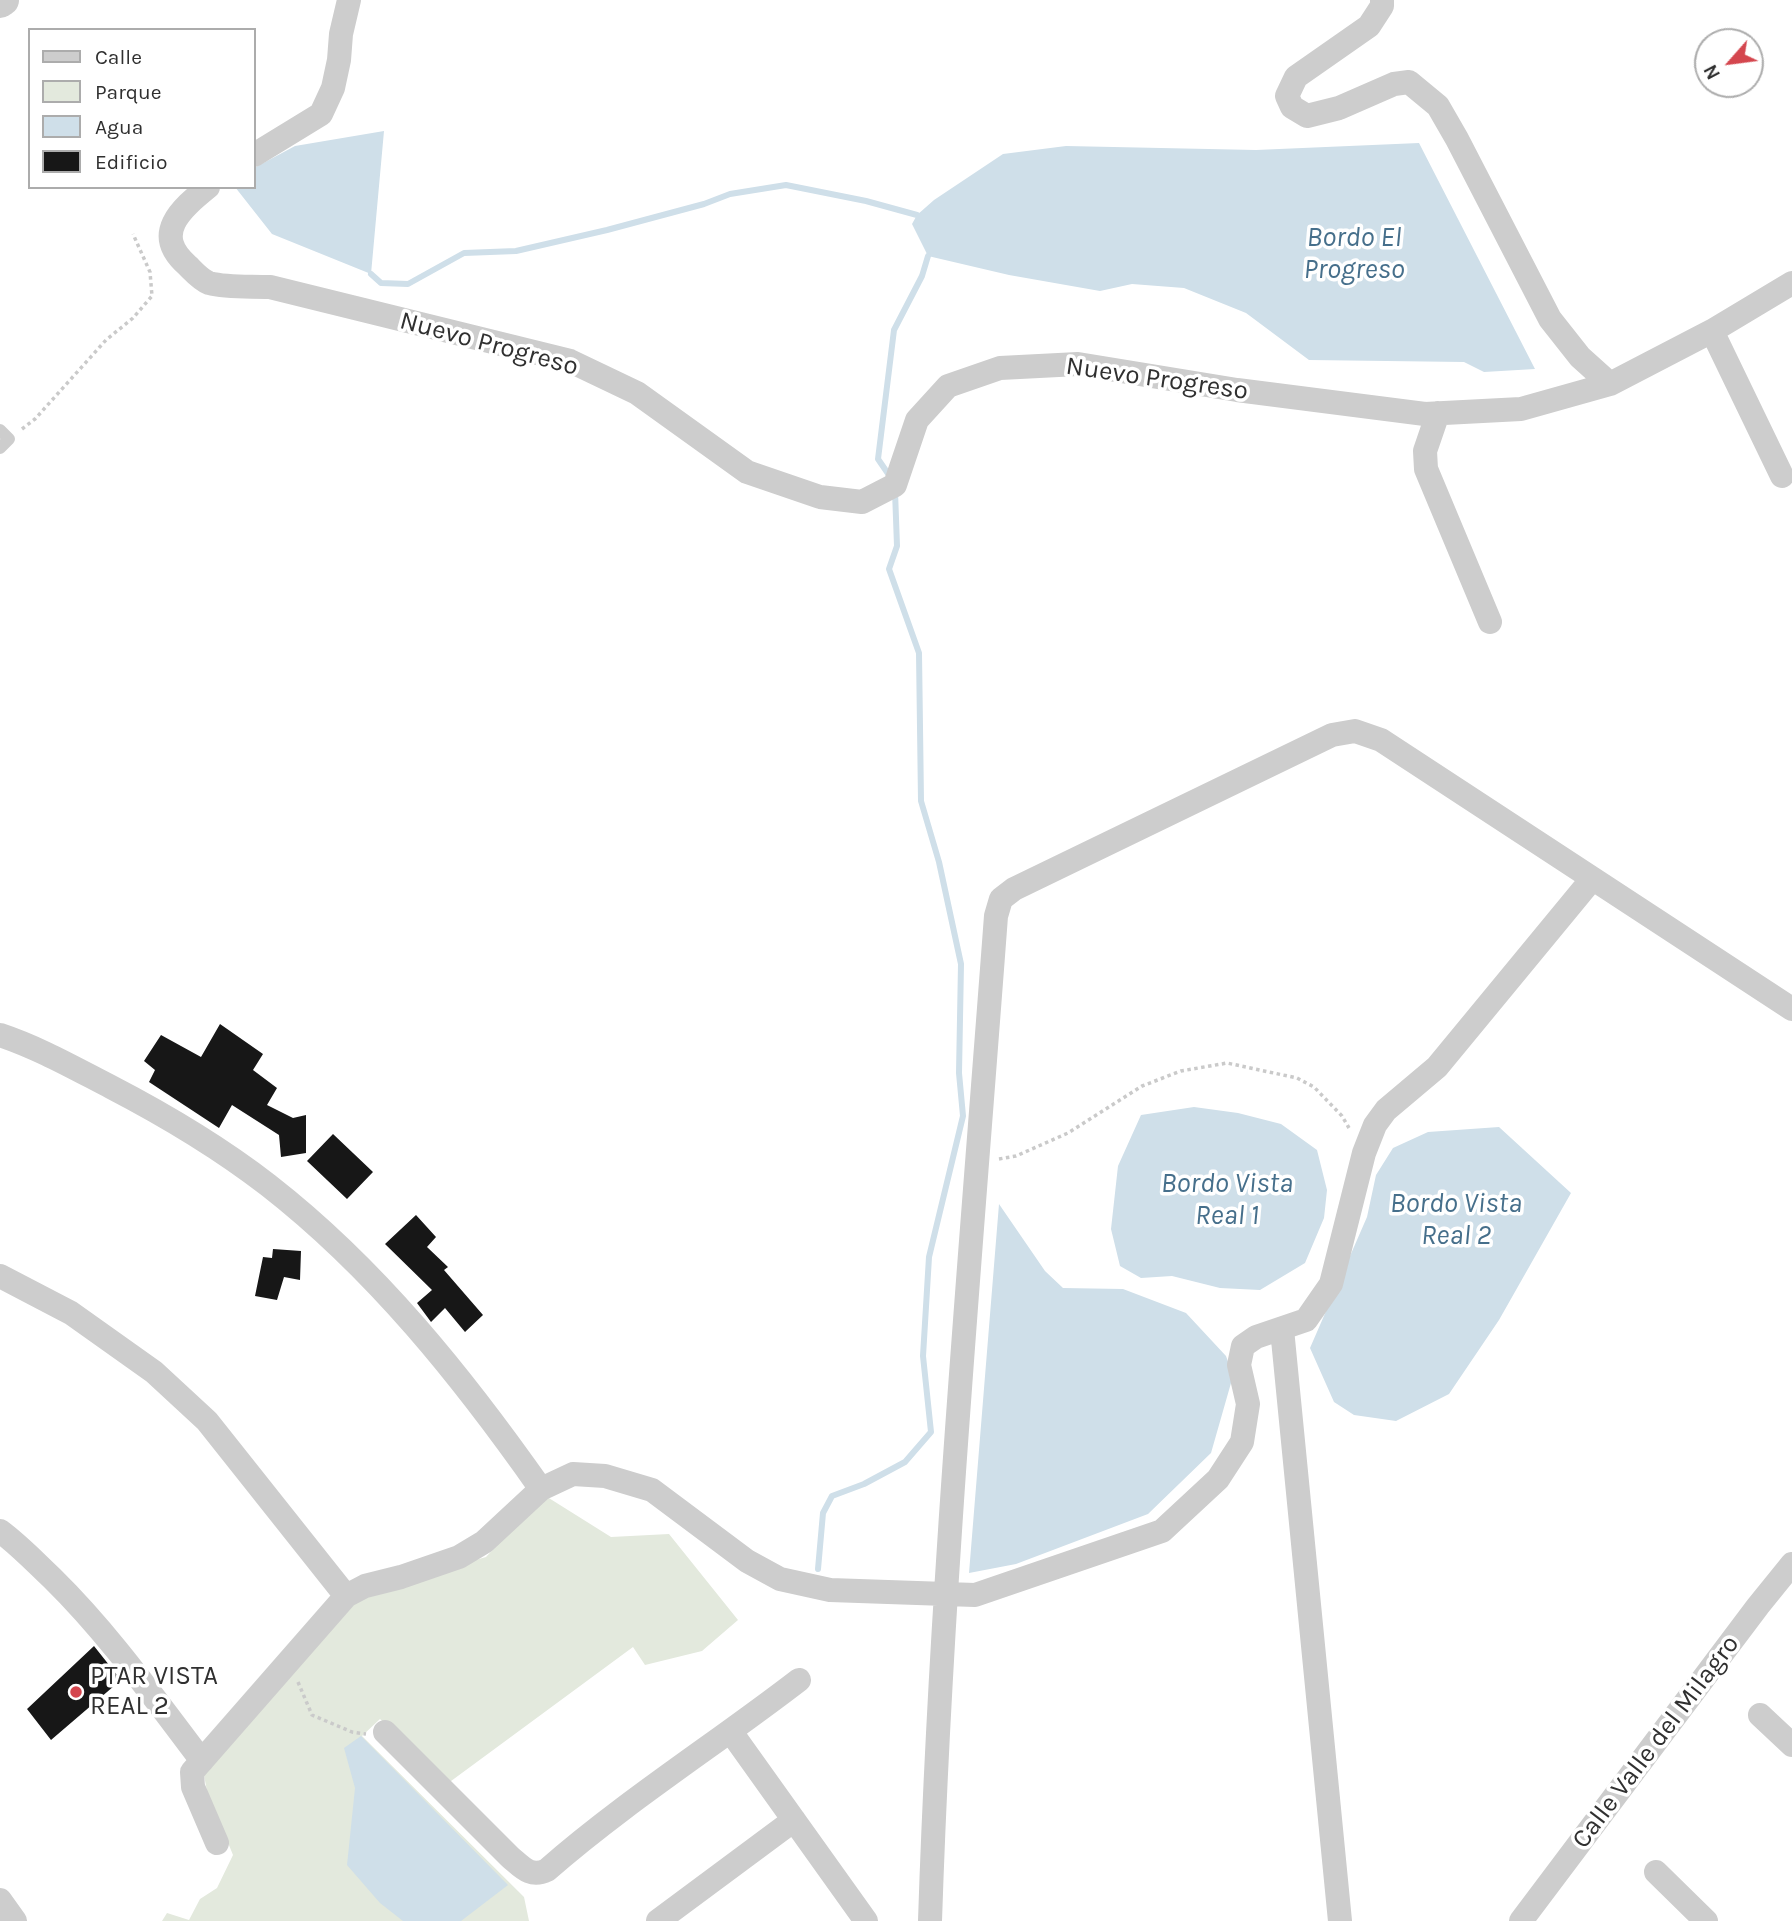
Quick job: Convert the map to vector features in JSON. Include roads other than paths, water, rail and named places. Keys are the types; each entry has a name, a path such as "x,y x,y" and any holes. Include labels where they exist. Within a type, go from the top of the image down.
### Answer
{"street":[{"path":"256,154 320,114 333,88 349,0"},
{"path":"1382,0 1382,6 1369,26 1296,77 1287,96 1292,107 1307,116 1339,108 1394,84 1409,82 1438,106 1550,319 1580,357 1610,384"},
{"name":"Nuevo Progreso","path":"206,189 182,208 171,225 172,245 183,262 206,282 270,287 570,362 637,393 747,472 820,497 862,502 895,485 917,421 948,386 1000,368 1078,364 1237,390 1425,414 1521,409 1610,384 1712,331 1792,283"},
{"path":"1712,331 1782,476"},
{"path":"1438,413 1425,451 1426,469 1490,622"},
{"path":"930,1921 945,1594 996,916 1001,899 1014,889 1332,734 1355,731 1381,740 1792,1009"},
{"path":"217,1843 193,1787 192,1772 346,1596 365,1586 459,1557 484,1542 541,1489 573,1474 606,1476 652,1490 747,1561 780,1579 830,1590 975,1595 1162,1531 1218,1479 1242,1442 1248,1404 1239,1365 1243,1346 1256,1337 1306,1320 1331,1284 1364,1153 1375,1125 1387,1110 1437,1067 1592,879"},
{"path":"0,1035 31,1045 162,1114 268,1185 344,1251 398,1307 461,1381 541,1489"},
{"path":"0,1276 71,1313 154,1373 206,1421 346,1596"},
{"path":"1282,1329 1340,1921"},
{"path":"0,1531 15,1542 86,1612 130,1665 202,1761"},
{"name":"Calle Valle del Milagro","path":"1521,1921 1792,1564"},
{"path":"385,1732 510,1857 529,1873 537,1875 799,1680"},
{"path":"1760,1714 1792,1745"},
{"path":"731,1732 866,1921"},
{"path":"659,1921 794,1820"},
{"path":"1656,1872 1706,1921"},
{"path":"0,1900 15,1921"}],"water":[{"path":"384,131 371,274 272,234 237,189 256,189 256,167 295,146"},
{"name":"Bordo El Progreso","path":"1419,143 1535,369 1484,372 1464,362 1309,360 1246,313 1184,288 1132,284 1100,291 1009,275 928,256 912,224 917,215 934,200 1003,154 1066,146 1256,150"},
{"name":"Bordo Vista Real 1","path":"1194,1107 1238,1113 1281,1124 1317,1150 1327,1190 1324,1218 1305,1263 1260,1290 1220,1288 1172,1276 1141,1278 1120,1266 1111,1229 1118,1166 1141,1115"},
{"name":"Bordo Vista Real 2","path":"1499,1127 1571,1193 1499,1320 1449,1394 1396,1421 1354,1415 1334,1402 1310,1348 1367,1217 1376,1175 1393,1148 1428,1132"},
{"path":"999,1204 1045,1271 1063,1288 1123,1289 1186,1313 1226,1356 1233,1376 1211,1453 1148,1514 1016,1564 969,1573"},
{"path":"361,1736 508,1885 461,1921 403,1921 380,1903 347,1865 355,1788 344,1748"}],"waterway":[{"path":"371,274 381,283 408,284 464,253 516,251 607,230 704,204 730,194 786,185 866,201 917,215"},
{"path":"891,478 878,459 894,330 922,276 928,256"},
{"path":"818,1569 823,1513 832,1496 864,1484 905,1462 931,1432 923,1356 929,1257 963,1116 959,1073 961,964 939,862 921,801 919,653 889,569 897,546 895,491"}],"place":[{"name":"PTAR VISTA REAL 2","path":"76,1692"}]}
